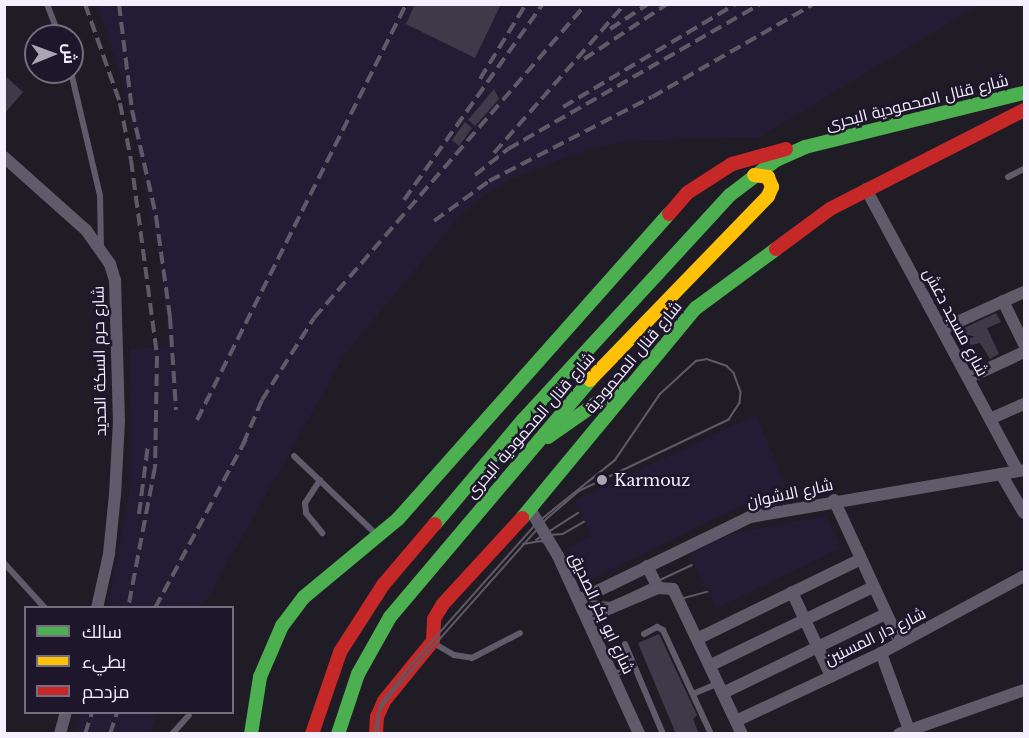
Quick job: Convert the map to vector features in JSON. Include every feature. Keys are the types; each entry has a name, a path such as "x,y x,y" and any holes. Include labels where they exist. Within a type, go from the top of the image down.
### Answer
{"main road":[{"name":"شارع قنال المحمودية البحرى","path":"312,734 340,652 383,585 523,420 705,221 754,175 805,147 1024,93"},
{"name":"شارع قنال المحمودية","path":"376,734 377,717 384,701 433,641 434,619 443,604 530,510 639,374 701,303 726,289 793,233 866,189 1024,110"},
{"path":"251,734 260,678 282,626 316,585 379,537 482,428 687,193 732,164 768,152 805,147"},
{"name":"شارع قنال المحمودية البحرى","path":"338,734 358,674 390,617 525,454 671,292 768,196 772,187 768,177 754,175"},
{"path":"525,454 639,374"}],"street":[{"name":"شارع حرم السكة الحديد","path":"4,157 101,248 115,280 119,421 109,554 97,606"},
{"name":"شارع مسجد دغش","path":"866,189 990,419 1021,471"},
{"path":"942,329 1024,292"},
{"path":"1004,302 1024,344"},
{"path":"968,378 1024,352"},
{"path":"990,419 1024,404"},
{"name":"شارع الاشوان","path":"579,600 750,517 834,500 1021,471"},
{"path":"1000,474 1024,513"},
{"path":"834,500 900,643"},
{"name":"شارع ابو بكر الصديق","path":"530,510 548,535 588,618 639,734"},
{"path":"699,638 861,559"},
{"path":"647,566 658,588"},
{"name":"شارع دار المسنين","path":"736,721 881,653 1024,576"},
{"path":"588,618 658,588 668,587 676,593 742,734"},
{"path":"711,666 873,587"},
{"path":"792,592 831,676"},
{"path":"721,688 818,647 886,614"},
{"path":"881,653 904,732 1024,690"},
{"path":"60,734 65,714"}],"lane":[{"path":"47,4 54,24"},
{"path":"74,84 100,196 101,248"},
{"path":"1008,177 1024,169"},
{"path":"294,456 379,537"},
{"path":"320,480 304,503 306,513 322,532"},
{"path":"4,563 43,606"},
{"path":"644,634 662,628 711,734"},
{"path":"433,641 454,655 471,658 520,633"},
{"path":"625,644 663,734"},
{"path":"613,675 634,666"},
{"path":"693,694 721,688"},
{"path":"172,734 189,715"}],"shaded area":[{"path":"97,5 978,5 760,137 630,141 587,150 504,182 483,196 461,214 346,352 203,606 108,606 129,494 130,349 169,346 162,277 121,76"},
{"path":"755,415 786,484 582,584 567,548 591,536 574,501"},
{"path":"825,516 841,548 717,608 689,555 729,534"},
{"path":"80,714 158,714 151,733 74,733"}],"building":[{"path":"415,4 501,4 475,58 406,24"},
{"path":"4,75 23,92 4,114"},
{"path":"494,89 499,99 475,126 468,120"},
{"path":"465,122 472,128 459,146 452,140"},
{"path":"996,313 1001,322 987,328 999,354 990,359 980,343 971,345 962,329"},
{"path":"659,634 697,715 693,719 699,734 676,734 638,643"}],"tram line":[{"path":"374,734 380,705 410,666 538,522 615,460 660,394 696,361 707,359 727,366 734,373 741,392 740,403 729,420 580,491 547,519 391,695 380,711 378,734"},
{"path":"536,540 578,513"},
{"path":"548,535 563,534 584,522"},
{"path":"523,544 541,541 555,546 618,674"},
{"path":"580,592 590,601 611,603 692,565"},
{"path":"655,583 670,586 684,598 707,592"},
{"path":"602,638 604,616 616,602"}],"railway":[{"path":"85,4 120,103 131,160 157,356 155,467 128,606"},
{"path":"119,4 132,110 156,216 170,317 176,410"},
{"path":"197,420 406,4"},
{"path":"480,79 526,4"},
{"path":"404,200 543,4"},
{"path":"243,444 262,400 314,318 586,4"},
{"path":"494,153 625,4"},
{"path":"610,29 648,4"},
{"path":"584,59 667,4"},
{"path":"563,107 736,4"},
{"path":"475,175 508,149 760,4"},
{"path":"434,221 489,181 652,97 814,4"},
{"path":"156,606 247,437"},
{"path":"139,514 148,445"},
{"path":"85,734 91,714"},
{"path":"110,734 116,714"}],"traffic: fast":[{"path":"435,524 523,420 730,195 776,160 805,147 1024,93"},
{"path":"251,734 260,677 282,626 304,597 398,519 669,214"},
{"path":"522,518 696,308 776,249"},
{"path":"338,734 358,674 390,617 590,380"},
{"path":"548,437 621,386"}],"traffic: slow":[{"path":"590,380 768,196 772,187 768,177 754,175"}],"traffic: jam":[{"path":"776,249 830,209 1024,110"},
{"path":"669,214 687,193 732,164 786,149"},
{"path":"376,734 377,717 384,701 433,641 434,619 443,604 522,518"},
{"path":"312,734 340,652 383,585 435,524"}],"place":[{"name":"Karmouz","path":"602,480"}]}
